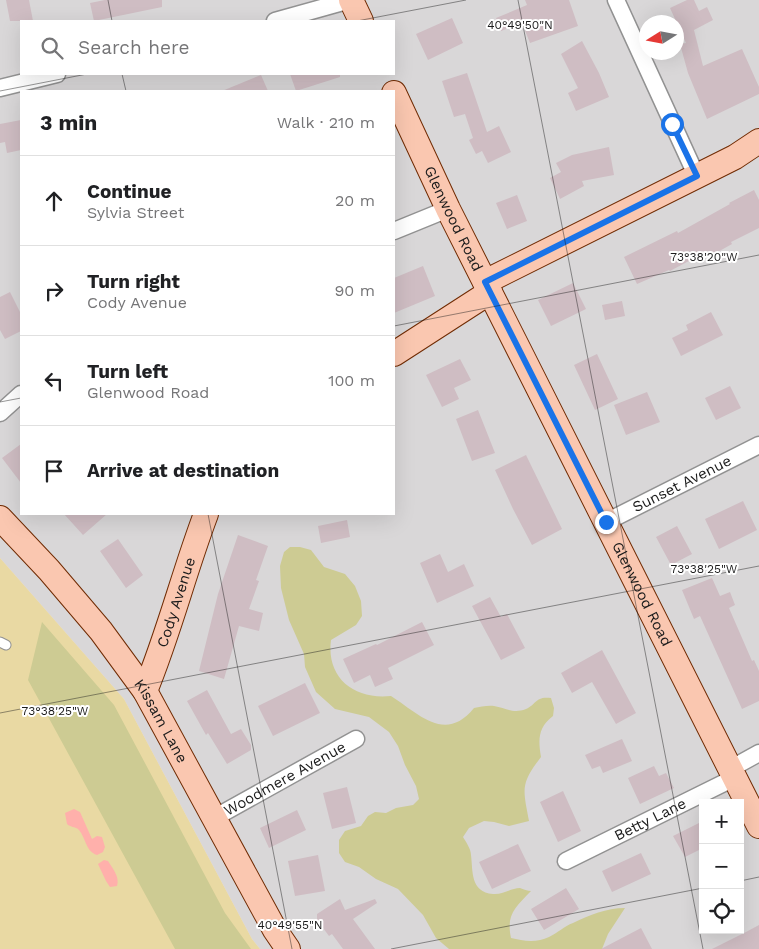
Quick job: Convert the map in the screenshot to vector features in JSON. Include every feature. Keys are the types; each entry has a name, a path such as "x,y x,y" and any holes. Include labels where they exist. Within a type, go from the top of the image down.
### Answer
{"street":[{"path":"279,20 350,0 360,20"},
{"path":"616,0 697,176"},
{"path":"0,88 53,75"},
{"name":"Glenwood Road","path":"385,75 392,90"},
{"name":"Glenwood Road","path":"395,96 448,209 759,826"},
{"path":"395,353 488,287 735,157 759,140"},
{"path":"395,231 448,209"},
{"path":"0,414 20,395"},
{"name":"Sunset Avenue","path":"606,522 759,445"},
{"name":"Cody Avenue","path":"145,691 159,658 189,559 206,515"},
{"name":"Kissam Lane","path":"0,518 49,570 101,631 145,691 275,930 288,949"},
{"name":"Woodmere Avenue","path":"214,818 356,739"},
{"name":"Betty Lane","path":"566,862 732,774 759,753"}],"shaded area":[{"path":"0,0 759,0 759,949 260,949 252,939 124,699 0,558"},
{"path":"290,547 311,550 324,567 345,574 355,586 361,601 362,616 356,625 331,640 333,665 345,684 354,690 365,694 391,696 421,717 442,725 453,724 463,719 474,708 492,706 513,711 521,710 530,707 539,699 551,698 554,708 553,716 544,725 540,734 541,757 526,781 525,801 529,821 509,826 484,821 469,828 463,837 470,850 474,880 480,889 493,894 520,888 531,891 513,912 510,923 511,938 530,941 544,939 570,924 592,915 611,909 625,908 608,934 602,949 449,949 436,938 423,915 398,889 376,879 359,867 345,862 339,853 339,840 345,831 361,826 368,816 375,812 386,813 396,808 413,805 419,799 416,786 398,746 389,732 369,717 335,709 316,692 305,667 304,654 289,620 281,588 280,566 284,552"},
{"path":"0,558 124,699 252,939 260,949 0,949"},
{"path":"42,622 114,705 225,913 251,949 175,949 28,680"}],"sand":[{"path":"74,809 80,812 92,839 97,836 102,837 105,847 103,852 97,855 93,853 78,829 67,824 65,813"},
{"path":"104,860 108,861 116,873 118,879 117,886 110,887 106,881 98,864"}],"building":[{"path":"6,0 29,0 33,20 10,21"},
{"path":"105,0 162,0 162,7 94,20 90,3"},
{"path":"525,0 569,0 578,26 530,43 522,23 501,31 496,18 527,5"},
{"path":"687,0 694,0 699,11 707,7 713,20 694,30 703,66 742,49 759,87 759,94 707,119 684,58 684,43 686,43 684,39 684,15 673,15 670,8"},
{"path":"452,18 463,43 428,60 416,34"},
{"path":"582,41 609,97 576,111 568,93 578,88 561,54"},
{"path":"467,73 487,132 499,126 511,152 488,163 482,151 476,154 469,140 473,138 465,114 454,117 442,81"},
{"path":"261,75 268,90 224,90"},
{"path":"290,75 340,75 340,77 296,90"},
{"path":"20,120 20,150 7,153 5,142 0,143 0,124"},
{"path":"609,147 614,175 582,181 584,186 560,199 550,178 561,172 556,163 572,155"},
{"path":"754,190 759,200 759,228 731,242 732,244 707,258 704,253 670,271 637,284 624,257 677,231 678,233"},
{"path":"517,195 527,221 507,229 496,203"},
{"path":"423,266 435,296 395,313 395,278"},
{"path":"573,283 586,309 551,326 538,300"},
{"path":"10,292 20,312 20,332 5,339 0,330 0,297"},
{"path":"622,301 625,316 605,320 602,305"},
{"path":"711,312 723,335 681,356 672,338 688,330 686,325"},
{"path":"597,354 618,399 595,410 574,365"},
{"path":"460,359 471,380 454,388 459,399 442,407 426,375"},
{"path":"730,386 741,408 716,420 705,398"},
{"path":"647,392 660,422 626,435 614,405"},
{"path":"478,410 495,453 472,461 456,419"},
{"path":"20,445 20,482 2,458"},
{"path":"526,455 562,529 532,545 495,470"},
{"path":"743,501 757,530 719,549 705,519"},
{"path":"65,515 106,515 83,535"},
{"path":"347,520 350,537 321,543 318,526"},
{"path":"677,526 692,554 671,565 656,537"},
{"path":"238,535 268,546 256,580 259,581 249,609 263,613 259,631 239,626 224,679 199,671 218,594"},
{"path":"118,539 143,575 126,588 100,551"},
{"path":"440,554 448,572 464,564 474,586 437,603 420,563"},
{"path":"712,578 720,596 730,592 735,605 729,608 752,661 754,660 759,671 759,701 742,709 700,616 694,619 682,590"},
{"path":"490,597 501,617 507,614 525,648 501,660 472,606"},
{"path":"422,622 434,645 388,668 393,679 375,687 370,675 354,683 343,659 377,645"},
{"path":"602,650 636,713 616,724 592,682 572,693 561,673"},
{"path":"305,683 320,713 273,736 258,706"},
{"path":"207,690 231,734 241,729 251,745 251,750 227,764 208,733 206,735 187,701"},
{"path":"622,739 632,761 603,773 600,766 592,769 585,755"},
{"path":"654,766 659,776 666,773 674,788 640,804 628,778"},
{"path":"347,787 356,823 332,829 323,793"},
{"path":"563,791 581,831 558,842 540,802"},
{"path":"297,810 306,830 269,848 260,828"},
{"path":"699,823 699,850 685,857 673,836"},
{"path":"518,844 531,871 492,889 479,862"},
{"path":"641,853 651,874 612,892 602,871"},
{"path":"318,855 325,891 295,896 288,861"},
{"path":"566,888 579,909 544,930 531,909"},
{"path":"340,899 345,910 375,899 377,903 353,919 375,949 343,949 332,934 329,936 317,920 317,914"},
{"path":"759,925 759,949 712,949 744,934"},
{"path":"641,928 652,949 601,949"}],"route":[{"path":"606,522 485,282 697,176 672,124"}]}
